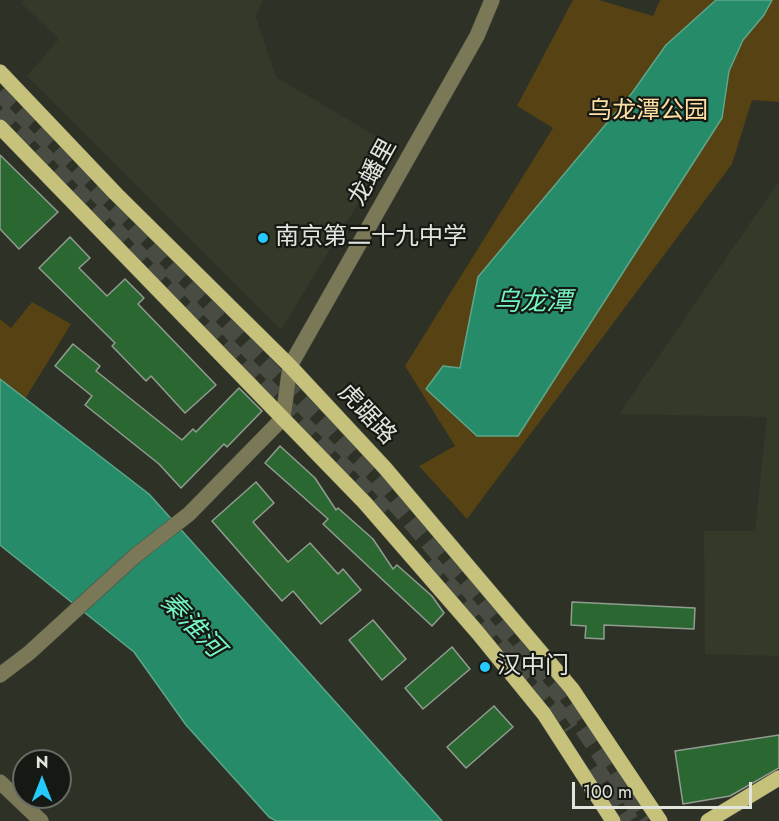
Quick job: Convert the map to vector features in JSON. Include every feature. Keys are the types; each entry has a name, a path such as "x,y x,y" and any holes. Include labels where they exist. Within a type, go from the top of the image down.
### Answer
{"main road":[{"name":"虎踞路","path":"0,72 116,194 290,366 385,468 572,689 660,821"},
{"path":"0,127 365,503 485,641 544,714 613,821"},
{"path":"708,821 779,778"}],"street":[{"name":"龙蟠里","path":"290,366 477,36 492,0"},
{"path":"0,675 29,653 135,556 189,514 283,418 290,366"},
{"path":"0,782 41,821"}],"shaded area":[{"name":"南京第二十九中学","path":"24,0 263,0 256,17 276,77 393,146 281,330 27,76 59,39 21,3"},
{"path":"779,181 779,656 705,654 704,531 755,531 767,417 619,414"}],"green space":[{"name":"乌龙潭公园","path":"573,0 599,0 653,16 660,0 779,0 779,102 752,100 732,164 467,519 419,466 455,446 405,366 553,128 517,106"},
{"path":"32,302 71,324 25,399 0,379 0,319 11,328"}],"water":[{"name":"乌龙潭","path":"716,0 772,0 764,15 743,40 729,71 722,118 518,436 477,436 426,389 443,366 460,368 478,277 632,93 666,45"},
{"name":"秦淮河","path":"0,379 149,494 442,821 276,821 269,817 186,725 134,652 0,545"}],"building":[{"path":"0,155 58,212 19,249 0,229"},
{"path":"70,237 90,258 79,268 107,296 125,279 144,298 138,304 216,385 185,413 151,376 146,381 112,346 115,343 39,268"},
{"path":"73,344 100,366 96,371 182,440 193,429 196,432 239,388 262,411 227,447 224,444 181,488 159,464 85,405 92,396 55,366"},
{"path":"280,446 315,478 336,510 338,508 373,539 393,569 397,565 432,596 444,613 432,626 323,524 328,519 265,463"},
{"path":"256,482 274,503 253,522 288,562 310,543 338,574 343,569 361,590 321,624 293,591 282,601 212,521"},
{"path":"572,602 695,608 694,629 604,625 604,639 585,638 586,626 571,625"},
{"path":"373,620 406,659 382,680 349,640"},
{"path":"452,647 470,669 423,709 405,688"},
{"path":"494,706 513,727 466,768 447,747"},
{"path":"779,735 779,768 730,796 683,804 675,751"}],"tunnel":[{"path":"0,92 372,476 563,698 646,821"},
{"path":"0,111 386,511"},
{"path":"429,562 570,729"},
{"path":"595,767 630,821"}],"place":[{"name":"南京第二十九中学","path":"263,238"},
{"name":"汉中门","path":"485,667"}]}
